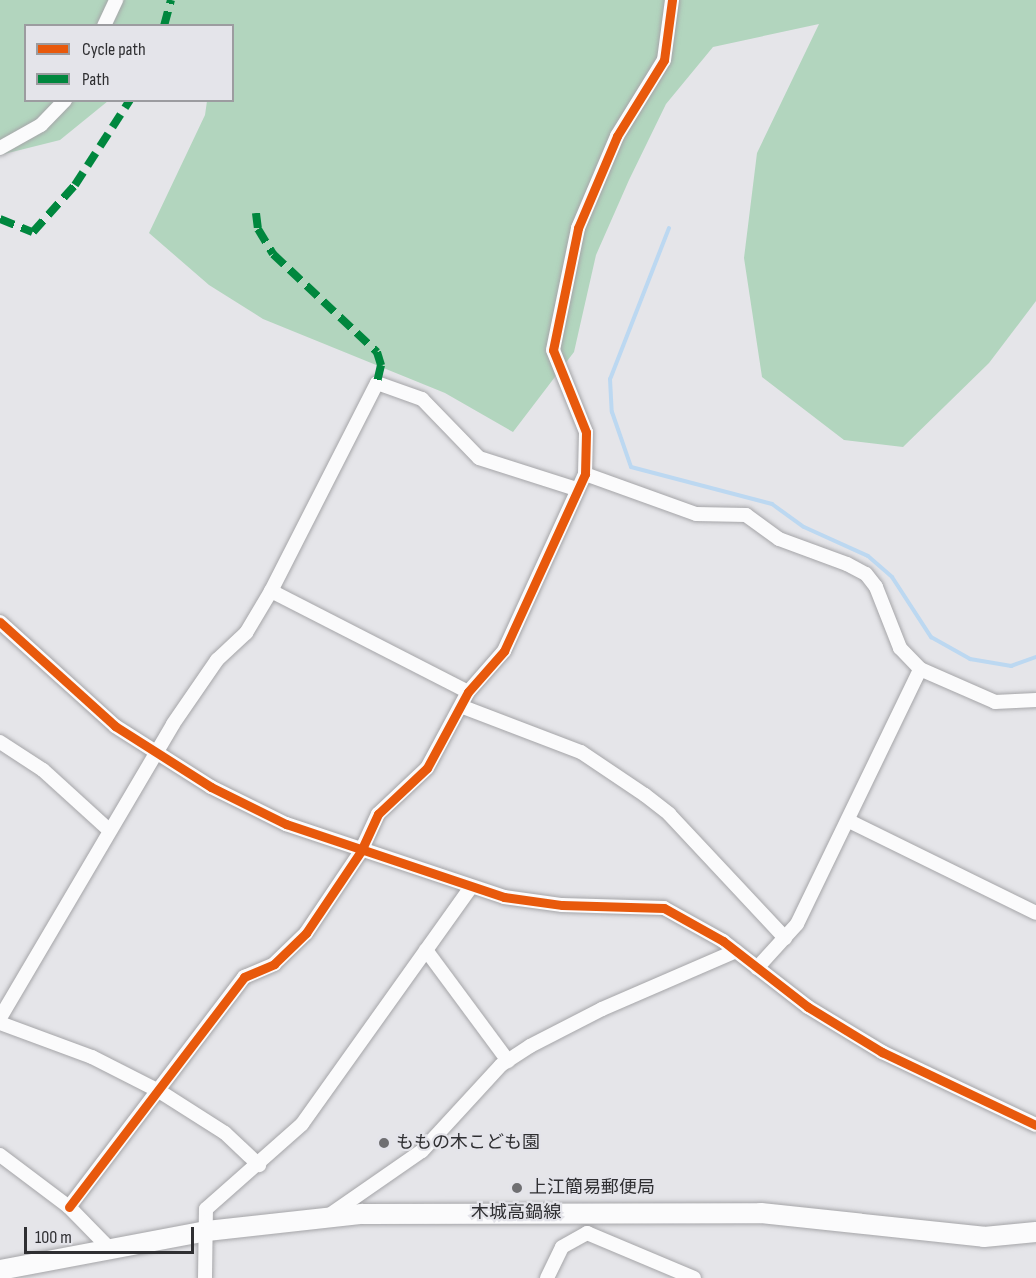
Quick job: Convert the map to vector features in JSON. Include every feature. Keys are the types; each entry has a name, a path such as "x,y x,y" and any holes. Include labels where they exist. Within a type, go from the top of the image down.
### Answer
{"main road":[{"name":"木城高鍋線","path":"0,1270 207,1231 328,1216 761,1213 984,1237 1036,1232"}],"street":[{"path":"105,24 116,0"},
{"path":"69,1207 244,977 274,964 306,933 362,851 378,814 427,768 463,706 468,692 504,651 576,489 585,474 586,432 553,350 578,228 617,136 669,49 672,0"},
{"path":"0,148 41,125 63,102"},
{"path":"0,1018 155,753 217,660 246,633 271,591 377,382 422,399 479,458 576,489"},
{"path":"585,474 696,514 746,514 779,539 817,550 866,574 876,587 900,648 920,669 995,702 1036,700"},
{"path":"271,591 468,692"},
{"path":"0,622 92,709 155,753 286,824 471,887 542,903 664,908 736,951 808,1007 882,1052 1036,1125"},
{"path":"757,968 797,924 849,821 920,669"},
{"path":"463,706 581,752 645,795 669,814 785,938"},
{"path":"0,742 42,770 109,830"},
{"path":"849,821 1036,913"},
{"path":"205,1278 206,1209 260,1165 302,1124 471,887"},
{"path":"426,950 508,1061"},
{"path":"328,1216 422,1151 508,1061 602,1009 736,951"},
{"path":"0,1023 93,1057 159,1091 225,1133 260,1165"},
{"path":"0,1155 69,1207 110,1250"},
{"path":"587,1233 590,1213"},
{"path":"548,1278 562,1247 587,1233"},
{"path":"587,1233 694,1278"}],"green space":[{"path":"0,0 1036,0 1036,301 989,363 903,447 844,440 762,377 744,258 757,153 819,24 713,47 666,104 596,255 574,352 513,432 445,393 263,319 209,285 149,233 205,115 207,102 234,102 234,24 24,24 24,102 107,102 60,140 0,155"}],"waterway":[{"path":"669,228 610,379 612,412 631,467 772,504 804,527 868,556 892,577 931,637 970,659 1011,666 1036,657"}],"marked path":[{"path":"165,24 171,0"},
{"path":"0,219 33,232 75,185 129,102"},
{"path":"256,213 258,229 273,254 377,352 381,365 377,383"}],"cycle path":[{"path":"69,1207 244,977 274,964 306,933 361,851 378,814 427,768 468,692 504,651 585,474 586,432 553,350 578,228 617,136 664,60 672,0"},
{"path":"0,622 115,726 211,787 286,824 504,897 562,905 664,908 723,941 808,1007 882,1052 1036,1125"}],"place":[{"name":"ももの木こども園","path":"384,1143"},
{"name":"上江簡易郵便局","path":"517,1188"}]}
